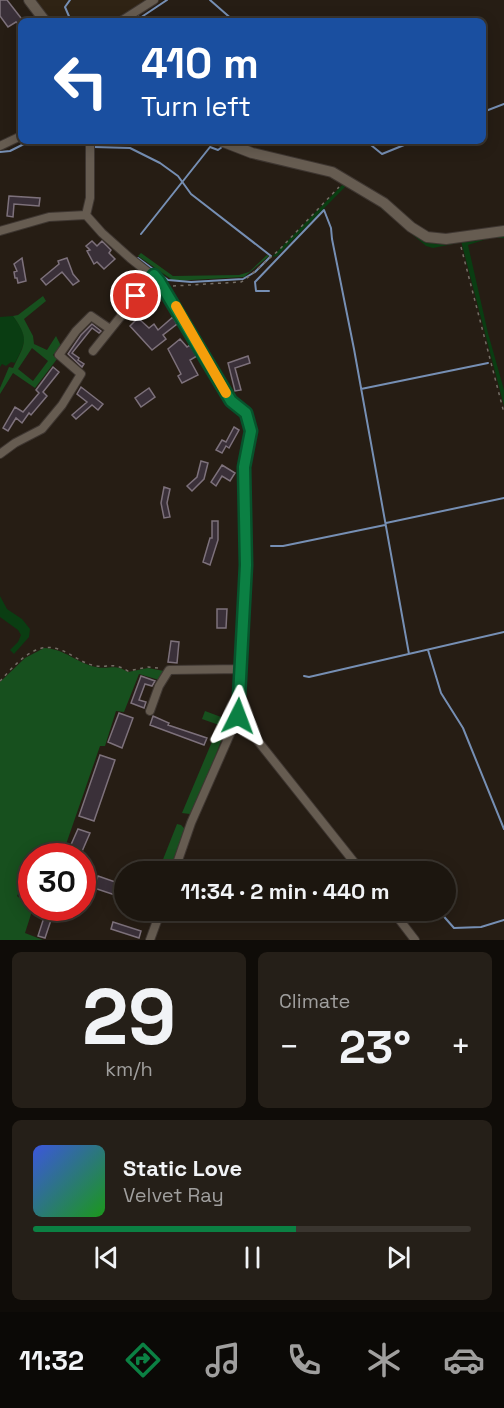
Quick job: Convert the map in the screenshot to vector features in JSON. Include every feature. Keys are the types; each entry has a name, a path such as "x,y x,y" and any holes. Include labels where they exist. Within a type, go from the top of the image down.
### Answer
{"street":[{"path":"29,0 43,18"},
{"path":"126,18 154,0"},
{"path":"0,146 18,137"},
{"path":"86,214 90,198 90,144"},
{"path":"229,144 252,153 332,172 384,203 419,232 436,238 458,238 504,231"},
{"path":"0,231 49,217 86,214"},
{"path":"86,214 130,258 154,275 163,285 231,401 246,413 250,424 250,439 244,467 246,565 238,716 191,823 178,861"},
{"path":"93,351 154,275"},
{"path":"0,454 15,443 38,433 62,405 81,374 59,355 76,331 91,316 110,330"},
{"path":"150,711 159,686 169,670 241,669"},
{"path":"238,716 353,861"},
{"path":"150,940 157,921"},
{"path":"400,921 415,940"}],"path":[{"path":"163,285 241,282 279,250 346,179"},
{"path":"458,238 504,413"},
{"path":"0,681 24,657 44,647 58,649 98,666 118,665 128,671 148,667 169,670"}],"shaded area":[{"path":"35,0 163,0 136,17 134,15 130,18 48,18"}],"green space":[{"path":"345,182 362,191 414,231 458,241 458,243 433,248 426,246 375,203 346,186 277,256 272,257"},
{"path":"504,234 504,238 490,238 468,245 504,390 504,406 461,241"},
{"path":"141,253 173,276 239,275 249,272 267,255 269,256 244,277 174,281 138,256"},
{"path":"43,296 46,301 24,319 33,336 34,344 47,350 56,336 61,346 53,355 57,359 35,388 13,373 0,394 0,388 9,367 13,368 23,347 24,336 13,316 18,315","holes":["32,348 48,361 33,381 18,369"]},
{"path":"13,316 23,334 24,344 15,363 11,362 6,366 2,364 0,367 0,317"},
{"path":"0,596 7,609 22,619 30,629 29,637 14,654 10,650 21,635 18,630 0,617"},
{"path":"44,648 59,651 96,667 115,667 128,672 148,668 164,671 159,680 139,674 124,712 116,711 105,746 100,746 66,843 18,843 18,921 29,921 25,933 43,940 0,940 0,682 25,658"},
{"path":"205,711 229,720 196,807 190,814 182,813 219,725 202,719"},
{"path":"177,824 181,825 186,830 175,861 162,861"}],"building":[{"path":"0,0 7,0 21,18 18,18 18,24 16,22 8,27 0,16"},
{"path":"9,196 40,198 39,206 14,204 13,217 7,216"},
{"path":"92,241 97,246 102,241 111,250 109,253 115,259 104,269 97,262 94,264 87,251 90,250 86,246"},
{"path":"22,258 26,281 18,283 15,278 14,272 17,271 14,264"},
{"path":"67,258 73,274 79,281 73,285 62,272 46,285 41,279 59,264 58,261"},
{"path":"173,317 177,324 163,335 166,339 152,350 130,326 138,318 149,328 154,324 158,330"},
{"path":"92,324 101,331 99,333 92,328 72,353 84,364 82,367 68,354"},
{"path":"180,339 187,347 190,345 197,356 190,360 198,375 182,383 178,376 181,374 168,349"},
{"path":"248,356 250,363 235,368 241,390 235,391 228,363"},
{"path":"53,367 59,372 43,392 47,396 22,423 16,418 8,431 3,428 15,407 23,412 39,393 36,390"},
{"path":"81,387 103,404 98,410 92,405 76,419 72,415 87,402 77,394"},
{"path":"149,388 155,397 141,407 135,398"},
{"path":"234,427 239,430 229,448 226,446 222,453 216,450 222,440 226,442"},
{"path":"201,461 208,463 204,479 192,491 187,486 197,477"},
{"path":"222,465 235,473 230,481 222,476 216,486 211,482"},
{"path":"164,487 170,489 167,503 170,517 164,518 161,503"},
{"path":"212,521 218,521 218,540 210,565 203,562 210,538 212,538"},
{"path":"217,609 227,609 226,628 217,628"},
{"path":"171,641 179,642 177,663 168,662"},
{"path":"141,676 155,681 152,686 145,684 139,700 146,702 144,708 131,703"},
{"path":"119,713 133,718 122,748 108,742"},
{"path":"153,716 169,723 168,725 207,738 204,745 150,725"},
{"path":"100,755 115,760 94,821 79,816"},
{"path":"78,829 90,833 86,843 72,843"},
{"path":"98,876 114,882 114,895 96,889"},
{"path":"43,921 51,921 45,938 38,936"},
{"path":"113,922 141,931 139,938 111,929"}],"waterway":[{"path":"70,0 65,7 70,18"},
{"path":"136,14 140,18 167,0"},
{"path":"210,0 231,18"},
{"path":"486,111 504,104"},
{"path":"0,152 10,151 24,144"},
{"path":"370,144 382,154 407,144"},
{"path":"94,147 130,148 160,163 178,176 191,194 271,256 255,272 243,279 191,282 168,280 138,258"},
{"path":"141,234 210,147 218,150 222,147"},
{"path":"269,291 256,291 255,282 324,210 331,228 409,654"},
{"path":"361,389 488,363"},
{"path":"386,523 504,498"},
{"path":"271,546 283,546 385,525"},
{"path":"304,676 309,677 504,632"},
{"path":"428,650 441,693 463,728 504,829"},
{"path":"448,921 454,928 481,927 504,920"}],"slow traffic":[{"path":"176,306 226,393"}],"route":[{"path":"136,296 154,275 177,307 231,401 246,413 250,424 250,439 244,467 246,565 238,716"}]}
